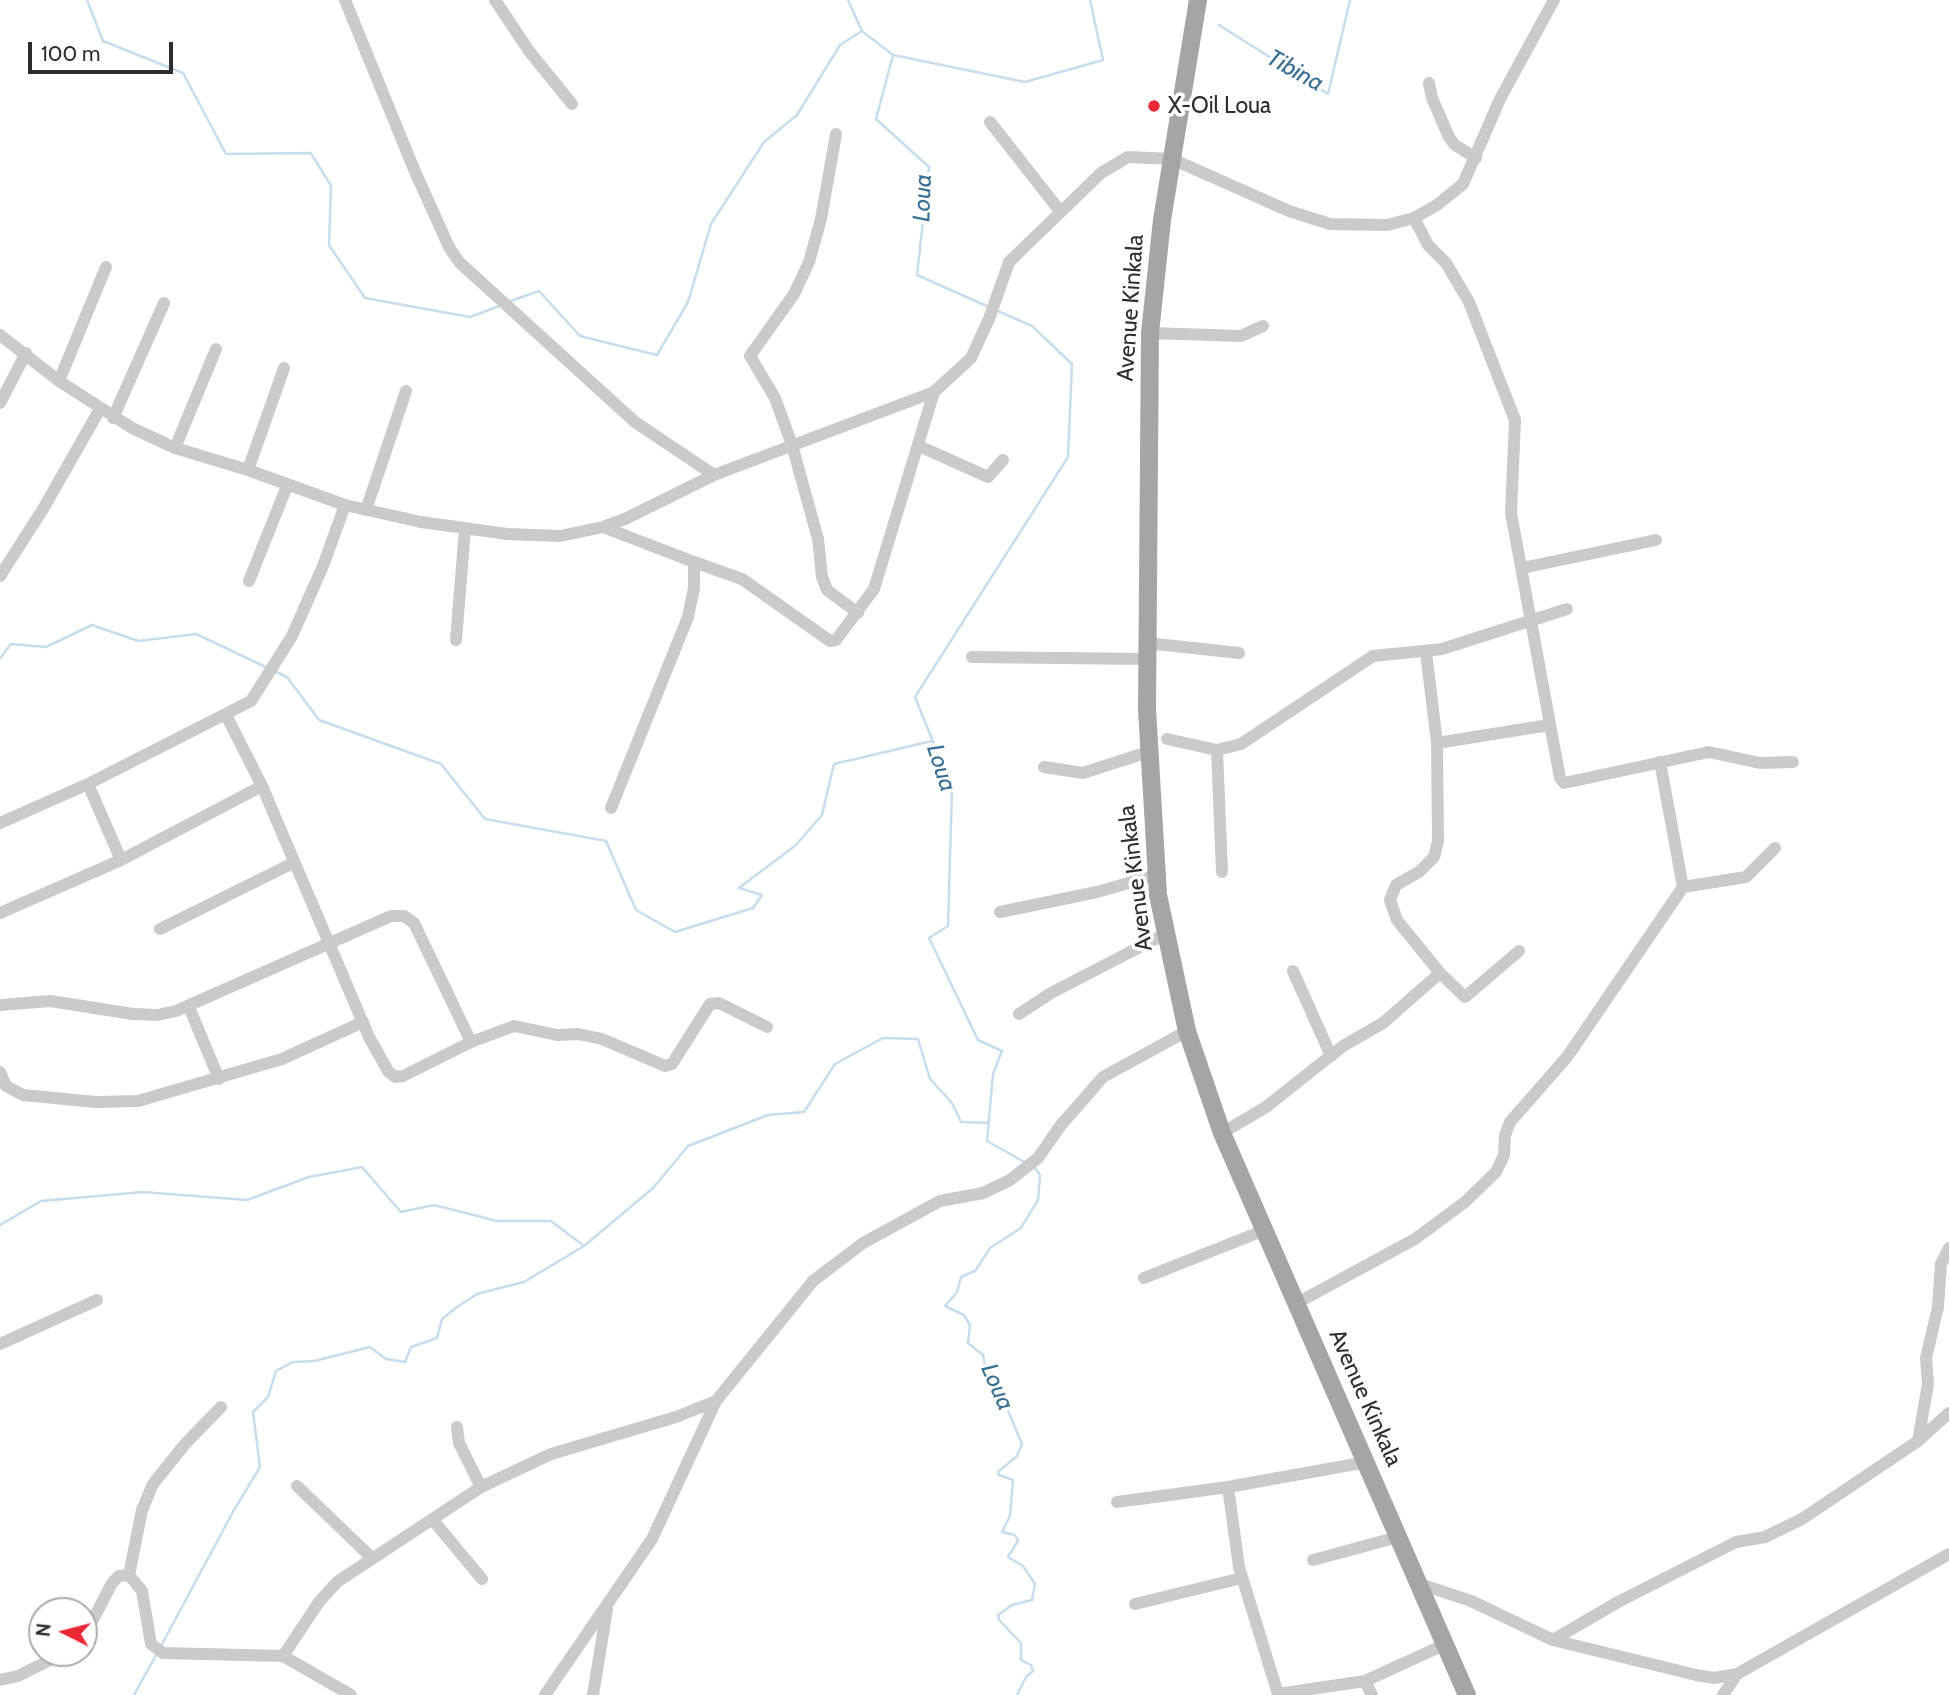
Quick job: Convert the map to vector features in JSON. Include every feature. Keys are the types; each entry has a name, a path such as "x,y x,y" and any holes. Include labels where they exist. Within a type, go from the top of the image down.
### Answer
{"main road":[{"name":"Avenue Kinkala","path":"1198,0 1171,159 1150,333 1148,752 1156,875 1165,934 1187,1031 1222,1133 1467,1695"}],"street":[{"path":"345,0 419,179 449,247 459,262 635,422 714,475"},
{"path":"495,0 529,51 572,104"},
{"path":"0,335 26,353 59,382 113,418 175,448 248,470 345,505 466,529 537,537 560,536 603,527 714,475 829,434 934,392 971,359 989,319 1009,261 1116,162 1128,157 1171,159 1289,211 1330,224 1375,226 1414,218 1453,194 1463,184 1500,99 1554,0"},
{"path":"1429,83 1432,98 1449,137 1455,145 1476,158"},
{"path":"990,122 1060,211"},
{"path":"836,134 821,219 809,262 794,294 750,356 775,398 792,445 818,539 822,577 827,590 858,613"},
{"path":"1414,218 1428,245 1446,263 1469,302 1515,421 1511,513 1549,725 1559,773 1564,783 1709,752 1760,763 1793,762"},
{"path":"59,382 106,267"},
{"path":"113,418 164,303"},
{"path":"1150,333 1241,337 1263,326"},
{"path":"175,448 216,349"},
{"path":"0,403 26,353"},
{"path":"248,470 284,368"},
{"path":"366,510 406,390"},
{"path":"603,527 742,579 830,641 836,640 858,613 878,579 934,392"},
{"path":"0,576 100,409"},
{"path":"919,446 988,477 1003,460"},
{"path":"249,581 287,486"},
{"path":"0,822 88,784 251,701 292,636 323,566 345,505"},
{"path":"456,640 466,529"},
{"path":"1522,568 1656,540"},
{"path":"611,808 688,617 694,588 694,562"},
{"path":"1167,738 1217,750 1252,739 1276,719 1373,656 1426,652 1472,641 1567,609"},
{"path":"972,657 1147,651 1239,653"},
{"path":"1426,652 1437,743 1438,841 1434,857 1419,872 1396,885 1390,900 1396,920 1440,973 1465,997 1519,951"},
{"path":"226,715 262,786 376,1051 395,1077 443,1058 471,1042 514,1026 525,1026 557,1035 578,1034 602,1039 668,1066 710,1004 719,1003 767,1027"},
{"path":"1437,743 1549,725"},
{"path":"1217,750 1222,872"},
{"path":"1044,767 1083,773 1148,752"},
{"path":"1297,1303 1415,1239 1465,1202 1496,1172 1504,1155 1505,1135 1510,1122 1567,1057 1683,887 1660,762"},
{"path":"88,784 121,860"},
{"path":"0,913 121,860 262,786"},
{"path":"1683,887 1746,877 1775,848"},
{"path":"160,929 293,863"},
{"path":"1000,912 1097,892 1156,875"},
{"path":"0,1005 50,1001 89,1010 157,1015 189,1007 391,916 409,919 471,1042"},
{"path":"1019,1014 1051,993 1165,934"},
{"path":"1293,971 1331,1056"},
{"path":"1222,1133 1266,1107 1331,1056 1382,1023 1440,973"},
{"path":"189,1007 219,1079"},
{"path":"0,1072 6,1086 23,1095 96,1102 138,1101 282,1059 363,1021"},
{"path":"545,1695 652,1539 716,1401 813,1281 842,1256 940,1201 983,1193 1026,1168 1038,1158 1061,1125 1103,1077 1187,1031"},
{"path":"1144,1278 1265,1230"},
{"path":"1918,1441 1928,1384 1926,1358 1938,1307 1941,1264 1949,1248"},
{"path":"0,1344 97,1300"},
{"path":"283,1656 328,1592 372,1558 481,1487 551,1454 716,1401"},
{"path":"129,1575 142,1510 153,1483 185,1444 221,1407"},
{"path":"1553,1640 1618,1602 1736,1542 1765,1537 1802,1519 1918,1441 1949,1413"},
{"path":"457,1427 459,1443 481,1487"},
{"path":"1117,1502 1227,1487 1367,1462"},
{"path":"298,1486 372,1558"},
{"path":"1227,1487 1242,1578 1278,1695 1365,1681 1446,1644"},
{"path":"432,1520 482,1578"},
{"path":"1313,1560 1398,1536"},
{"path":"1417,1583 1471,1601 1553,1640 1714,1678 1737,1674 1949,1553"},
{"path":"98,1610 112,1583 119,1576 129,1575"},
{"path":"129,1575 142,1591 151,1644 163,1653 283,1656 351,1695"},
{"path":"1135,1604 1242,1578"},
{"path":"593,1695 607,1607"},
{"path":"0,1680 35,1667"},
{"path":"1723,1695 1737,1674"},
{"path":"1365,1681 1372,1695"}],"waterway":[{"path":"87,0 103,41 183,73 226,154 311,153 331,186 329,245 365,298 470,317 502,305"},
{"path":"848,0 862,31"},
{"name":"Loua","path":"989,307 917,275 929,167 876,119 893,55 1025,82 1103,60 1090,0"},
{"name":"Tibina","path":"1219,25 1328,94 1350,0"},
{"path":"508,302 539,291 580,336 657,355 688,302 711,224 764,142 797,115 840,45 862,31 893,55"},
{"name":"Loua","path":"998,311 1032,326 1072,364 1068,457 915,697 952,789 948,926 929,938 978,1040 1002,1051 993,1074 987,1141 1026,1163"},
{"path":"0,658 11,644 46,647 92,625 138,641 196,634 268,668"},
{"path":"274,671 287,677 319,720 441,764 485,819 606,841 636,910 675,932 753,908 762,895 739,888 796,845 822,815 834,764 932,741"},
{"path":"0,1225 41,1201 143,1192 247,1200 309,1177 362,1167 401,1212 434,1205 497,1221 551,1221 584,1246 653,1188 688,1146 768,1115 804,1112 835,1064 883,1038 918,1039 930,1079 952,1103 961,1122 989,1123"},
{"name":"Loua","path":"1017,1695 1026,1677 1033,1671 1031,1665 1021,1660 1021,1643 999,1620 998,1615 1012,1605 1032,1600 1035,1584 1023,1566 1008,1557 1018,1541 1015,1535 1002,1532 1010,1516 1013,1480 999,1475 998,1472 1017,1456 1022,1444 1005,1404 998,1401 999,1382 986,1371 983,1355 968,1343 970,1325 964,1315 945,1306 957,1292 961,1277 975,1271 990,1248 1021,1228 1038,1200 1040,1175 1035,1168"},
{"path":"161,1646 260,1467 253,1412 268,1397 276,1371 293,1362 314,1361 370,1347 386,1359 405,1362 411,1347 437,1338 442,1319 477,1294 524,1282 584,1246"},
{"path":"134,1695 156,1655"}],"place":[{"name":"X-Oil Loua","path":"1154,106"}]}
